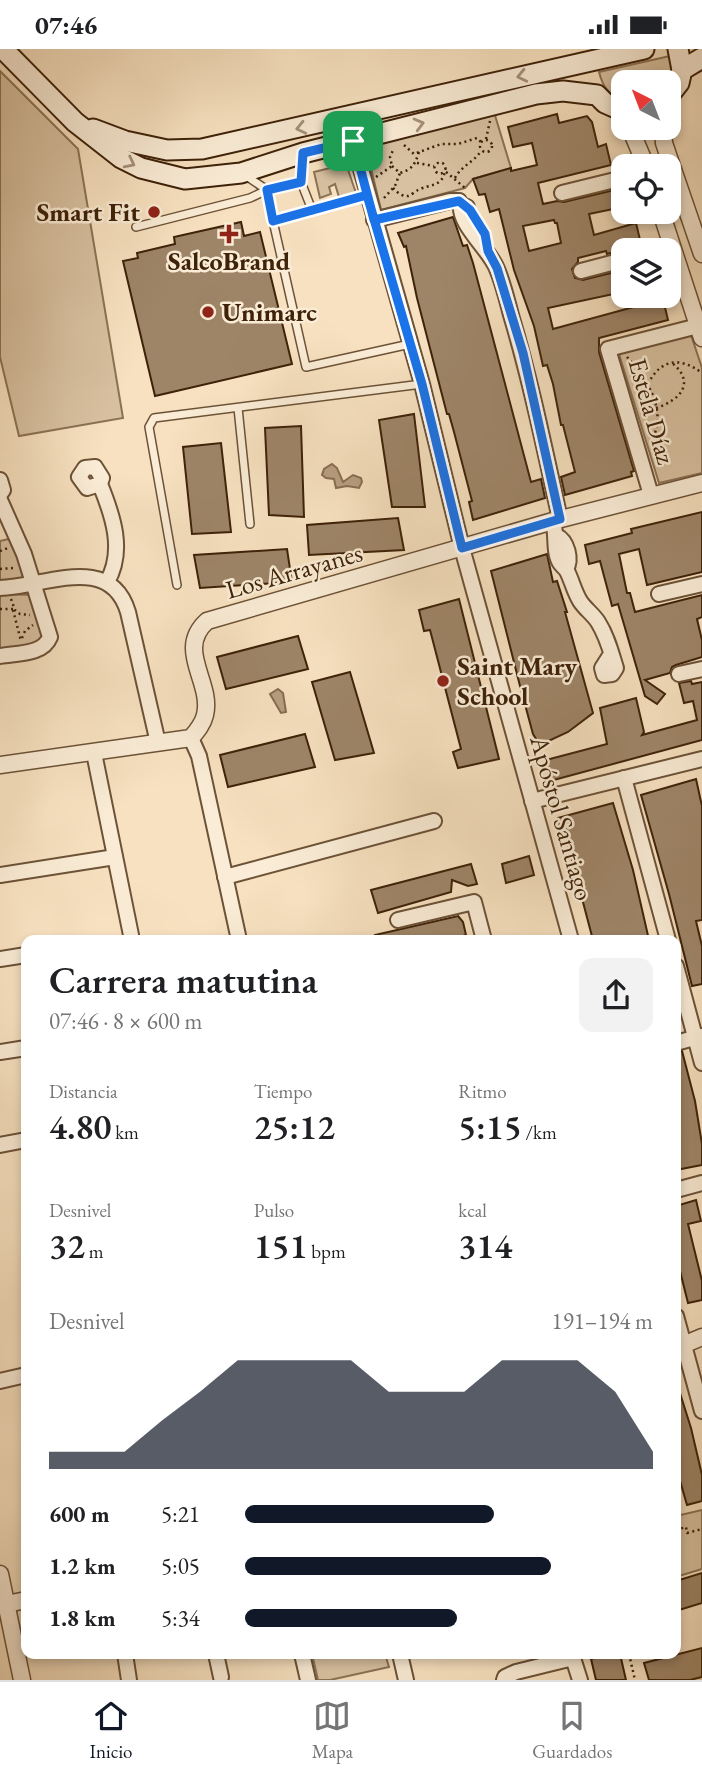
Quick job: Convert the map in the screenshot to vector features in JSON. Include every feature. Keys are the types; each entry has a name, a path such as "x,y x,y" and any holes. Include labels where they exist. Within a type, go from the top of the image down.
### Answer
{"main road":[{"path":"3,49 75,122 121,158 162,175 185,179 241,173 303,153 536,94 563,92 597,95"},
{"path":"75,122 125,141 167,150 202,149 644,49"},
{"path":"678,49 681,74"},
{"path":"682,70 702,58"},
{"path":"589,61 591,82 597,95 611,106"}],"street":[{"path":"664,140 702,254"},
{"name":"Apóstol Santiago","path":"353,141 422,384 462,548 570,935"},
{"path":"562,193 611,181"},
{"path":"374,220 459,201 461,213 479,243 488,251 497,268 523,353 557,525 555,542 559,562 566,569 573,590 584,608 597,620 611,654"},
{"path":"580,271 611,263"},
{"path":"681,286 700,332"},
{"name":"Estela Díaz","path":"651,495 608,349 700,332"},
{"path":"0,480 3,490 0,494"},
{"name":"Los Arrayanes","path":"191,738 205,716 206,703 193,652 200,627 207,621 462,548 557,525 651,495 702,483"},
{"path":"100,484 118,545 114,570 107,582"},
{"path":"0,500 18,538 50,637 47,645 40,649 0,656"},
{"path":"5,588 85,575 107,582 119,593 126,605 158,743"},
{"path":"659,594 702,584"},
{"path":"679,674 702,669"},
{"path":"0,765 191,738 199,756 238,935"},
{"path":"94,753 131,935"},
{"path":"532,801 702,759"},
{"path":"624,778 667,935"},
{"path":"225,877 434,821"},
{"path":"0,875 115,857"},
{"path":"398,920 474,902 483,935"},
{"path":"0,959 21,956"},
{"path":"681,981 699,1037 702,1063"},
{"path":"681,1042 699,1037"},
{"path":"0,1052 21,1049"},
{"path":"0,1145 21,1141"},
{"path":"681,1189 702,1183"},
{"path":"681,1346 702,1337"},
{"path":"681,1349 702,1411"},
{"path":"0,1381 21,1376"},
{"path":"0,1574 22,1680"},
{"path":"7,1604 21,1601"},
{"path":"126,1659 129,1680"},
{"path":"217,1659 221,1677"},
{"path":"304,1659 308,1680"},
{"path":"401,1659 406,1680"},
{"path":"504,1680 516,1672 569,1659"},
{"path":"573,1659 580,1680"}],"lane":[{"path":"303,153 301,182 312,210"},
{"path":"241,173 267,190 306,367 410,344"},
{"path":"136,227 301,182"},
{"path":"273,221 367,195"},
{"path":"177,585 149,427 154,418 422,384"},
{"path":"238,408 250,524"}],"path":[{"path":"400,173 392,166 390,156 395,147 405,145 414,154 441,144 458,144 477,138 481,142"},
{"path":"486,139 493,146 488,152 481,151 481,142 486,139"},
{"path":"454,179 458,171 481,151"},
{"path":"417,163 419,152"},
{"path":"393,188 401,194 410,195 437,185 443,178 444,163 440,162 435,166 417,163 400,173"},
{"path":"374,179 392,166"},
{"path":"435,166 436,173 444,171"},
{"path":"444,171 465,188"},
{"path":"380,204 399,179 400,173"},
{"path":"624,354 653,392 656,428 648,447"},
{"path":"648,384 656,372 671,362 686,363 702,373"},
{"path":"656,408 672,403 684,387 683,376 671,362"},
{"path":"5,588 20,614 44,616"},
{"path":"12,603 22,643 22,637 30,626 44,616"},
{"path":"0,609 13,609"},
{"path":"681,1528 686,1527 687,1533 702,1529"},
{"path":"630,1659 635,1680"}],"shaded area":[{"path":"670,56 673,69 611,70 611,94 602,82 599,72"},
{"path":"0,71 78,149 123,418 19,436 0,357"},
{"path":"494,112 511,168 473,179 465,188 381,210 365,143"},
{"path":"346,164 356,193 339,197 335,184 329,187 331,194 320,198 314,172"},
{"path":"690,332 702,368 702,473 659,483 619,354 621,349"},
{"path":"332,464 337,468 343,482 353,475 361,478 359,488 336,488 334,479 322,475 324,469"},
{"path":"13,538 20,557 23,579 0,580 0,541"},
{"path":"0,594 33,595 42,636 37,643 0,650"},
{"path":"278,689 283,693 286,712 281,713 270,694"},
{"path":"702,1510 702,1569 681,1575 681,1515"},
{"path":"313,1659 387,1659 389,1667 330,1680 318,1680"}],"building":[{"path":"557,114 559,123 587,116 592,122 598,147 606,144 611,165 538,183 543,204 611,191 611,209 589,214 594,235 636,224 640,238 611,238 611,253 607,254 606,251 578,258 572,269 575,278 583,280 611,273 611,295 548,308 553,329 630,308 665,308 668,320 599,338 599,352 634,471 631,472 632,476 565,495 561,477 575,472 561,425 553,384 547,365 543,366 534,326 514,270 499,209 490,212 485,194 479,195 473,179 511,168 511,171 537,165 532,143 513,147 508,127","holes":["554,220 561,243 529,251 523,226"]},
{"path":"453,217 463,246 467,245 473,263 531,482 541,479 545,498 473,520 469,502 472,501 447,414 406,246 404,247 398,233"},
{"name":"Unimarc","path":"241,222 244,236 260,232 292,364 155,396 123,261 138,258 137,253 175,244 174,237"},
{"path":"414,414 425,507 392,507 379,420"},
{"path":"301,426 304,517 269,515 265,428"},
{"path":"221,443 231,532 192,534 183,447"},
{"path":"702,512 702,572 647,585 639,549 619,554 627,593 630,593 635,612 702,595 702,617 697,619 702,640 702,657 672,667 670,673 645,680 665,694 657,704 645,696 618,604 612,606 600,561 589,564 585,545 632,533 631,529"},
{"path":"398,518 404,550 309,555 307,525"},
{"path":"287,549 292,582 200,588 194,555"},
{"path":"547,554 553,582 557,581 567,612 593,713 568,732 540,745 533,734 491,571"},
{"path":"459,599 499,759 458,768 453,752 461,749 430,630 424,631 419,610"},
{"path":"298,636 308,669 226,689 217,657"},
{"path":"350,672 374,753 335,760 312,682"},
{"path":"691,681 692,684 702,682 702,740 550,781 546,760 607,744 600,708 636,698 644,732 642,735 697,720 693,701 684,703 679,683"},
{"path":"305,734 315,767 228,787 220,755"},
{"path":"696,779 702,806 702,920 696,921 702,946 702,984 692,986 681,935 641,795"},
{"path":"613,803 633,870 648,935 592,935 566,838 563,839 558,818"},
{"path":"529,856 534,875 506,883 502,864"},
{"path":"471,864 477,884 468,886 452,880 451,892 378,913 371,890"},
{"path":"458,916 463,922 466,935 375,935"},
{"path":"681,1051 695,1101 702,1144 702,1165 681,1169"},
{"path":"696,1200 701,1221 688,1224 702,1281 702,1300 688,1303 681,1275 681,1204"},
{"path":"681,1396 702,1475 702,1501 687,1505 681,1484"},
{"path":"702,1573 702,1603 681,1609 681,1579"},
{"path":"702,1648 702,1677 690,1680 649,1680 644,1663 659,1659 681,1659 681,1653"},
{"path":"591,1659 621,1659 626,1680 596,1680"}],"place":[{"name":"Smart Fit","path":"154,212"},
{"name":"SalcoBrand","path":"229,234"},
{"name":"Unimarc","path":"208,312"},
{"name":"Saint Mary School","path":"443,681"}],"route":[{"path":"353,141 303,153 301,182 267,190 273,221 367,195 410,344 422,384 462,548 560,519 523,353 497,268 488,251 485,234 470,210 459,201 450,201 374,220 367,195 353,141"}]}
